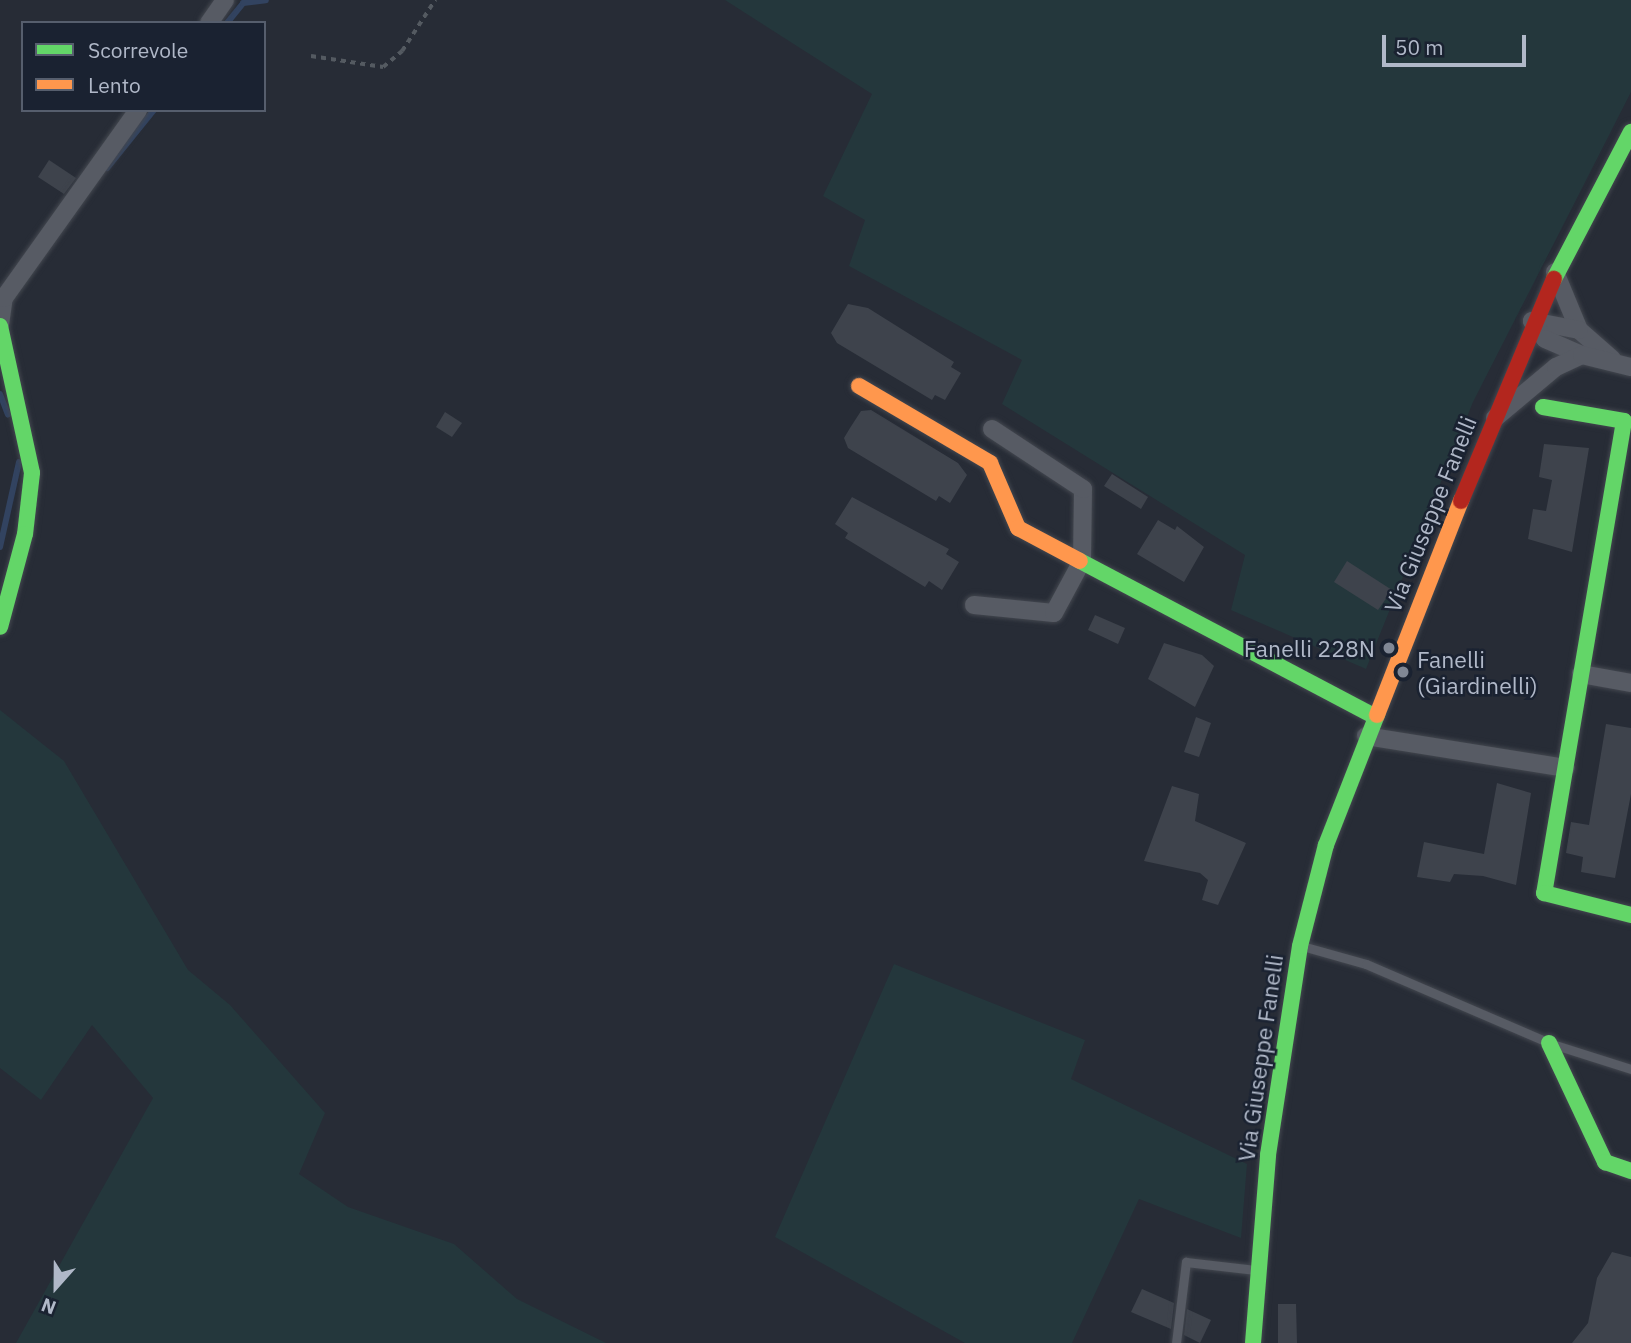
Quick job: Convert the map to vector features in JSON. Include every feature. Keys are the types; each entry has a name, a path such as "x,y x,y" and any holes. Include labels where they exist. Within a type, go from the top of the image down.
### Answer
{"street":[{"path":"210,21 225,0"},
{"path":"0,627 25,534 32,473 0,326 4,298 137,112"},
{"name":"Via Giuseppe Fanelli","path":"1253,1343 1256,1270 1300,946 1326,845 1366,736 1532,321 1555,272 1631,132"},
{"path":"1555,272 1579,330 1612,359"},
{"path":"1532,321 1579,330"},
{"path":"1532,321 1545,339 1583,355 1612,359 1631,367"},
{"path":"1492,421 1556,367 1583,355"},
{"path":"859,386 990,463 1018,528 1374,716"},
{"path":"1543,407 1624,421 1544,893 1631,915"},
{"path":"974,605 1054,613 1082,561 1083,489 992,429"},
{"path":"1581,674 1631,683"},
{"path":"1366,736 1565,768"},
{"path":"1549,1043 1605,1162 1631,1171"}],"lane":[{"path":"1300,946 1366,964 1549,1043 1631,1069"},
{"path":"1176,1343 1186,1262 1256,1270"}],"path":[{"path":"311,56 383,67 402,51 435,0"}],"green space":[{"path":"725,0 1631,0 1631,92 1473,402 1366,669 1231,610 1245,555 1002,404 1022,360 849,266 865,220 823,196 872,94"},
{"path":"0,710 64,761 188,970 230,1005 325,1113 299,1174 348,1207 454,1244 517,1299 606,1343 16,1343 153,1098 92,1025 41,1100 0,1068"},
{"path":"894,964 1085,1040 1071,1079 1247,1164 1241,1238 1139,1199 1072,1343 965,1343 775,1237"}],"building":[{"path":"49,160 76,178 64,194 38,177"},
{"path":"848,304 868,308 954,362 951,367 961,373 945,400 935,395 932,400 837,343 831,333"},
{"path":"871,410 958,463 967,475 950,503 939,496 936,501 848,448 844,438 850,428 861,411"},
{"path":"445,412 462,423 452,437 436,427"},
{"path":"1544,444 1589,448 1572,552 1528,539 1533,509 1546,511 1552,480 1539,477"},
{"path":"1112,474 1148,497 1141,509 1104,486"},
{"path":"852,497 949,549 946,554 959,562 942,590 929,581 925,587 845,538 848,533 835,524"},
{"path":"1158,520 1175,530 1177,526 1204,547 1184,582 1137,554"},
{"path":"1347,561 1392,590 1378,610 1334,582"},
{"path":"1095,615 1125,628 1118,644 1088,630"},
{"path":"1164,643 1202,655 1214,666 1195,707 1148,679"},
{"path":"1196,717 1211,723 1199,757 1184,752"},
{"path":"1606,724 1631,728 1631,794 1615,878 1581,872 1583,857 1566,853 1571,822 1589,825"},
{"path":"1497,783 1531,793 1516,885 1483,876 1454,874 1450,882 1417,877 1424,842 1484,854"},
{"path":"1172,786 1199,794 1195,821 1246,843 1218,905 1202,900 1208,880 1200,873 1144,861"},
{"path":"1612,1252 1631,1257 1631,1343 1572,1343 1588,1323 1597,1278"},
{"path":"1142,1289 1174,1303 1171,1329 1131,1312"},
{"path":"1278,1304 1296,1304 1297,1343 1278,1343"},
{"path":"1187,1309 1211,1320 1200,1343 1184,1335"}],"waterway":[{"path":"229,21 243,3 266,0"},
{"path":"107,168 152,112"},
{"path":"0,394 8,415"},
{"path":"0,547 19,462"}],"traffic: fast":[{"path":"1554,279 1631,132"},
{"path":"0,326 32,473 25,534 0,627"},
{"path":"1543,407 1624,421 1544,893 1631,915"},
{"path":"1080,561 1374,716"},
{"path":"1253,1343 1268,1155 1300,946 1326,845 1377,715"},
{"path":"1549,1043 1605,1162 1631,1171"}],"traffic: slow":[{"path":"859,386 990,463 1018,528 1080,561"},
{"path":"1377,715 1461,501"}],"traffic: jam":[{"path":"1461,501 1554,279"}],"place":[{"name":"Fanelli 228N","path":"1389,648"},
{"name":"Fanelli (Giardinelli)","path":"1403,672"}]}
